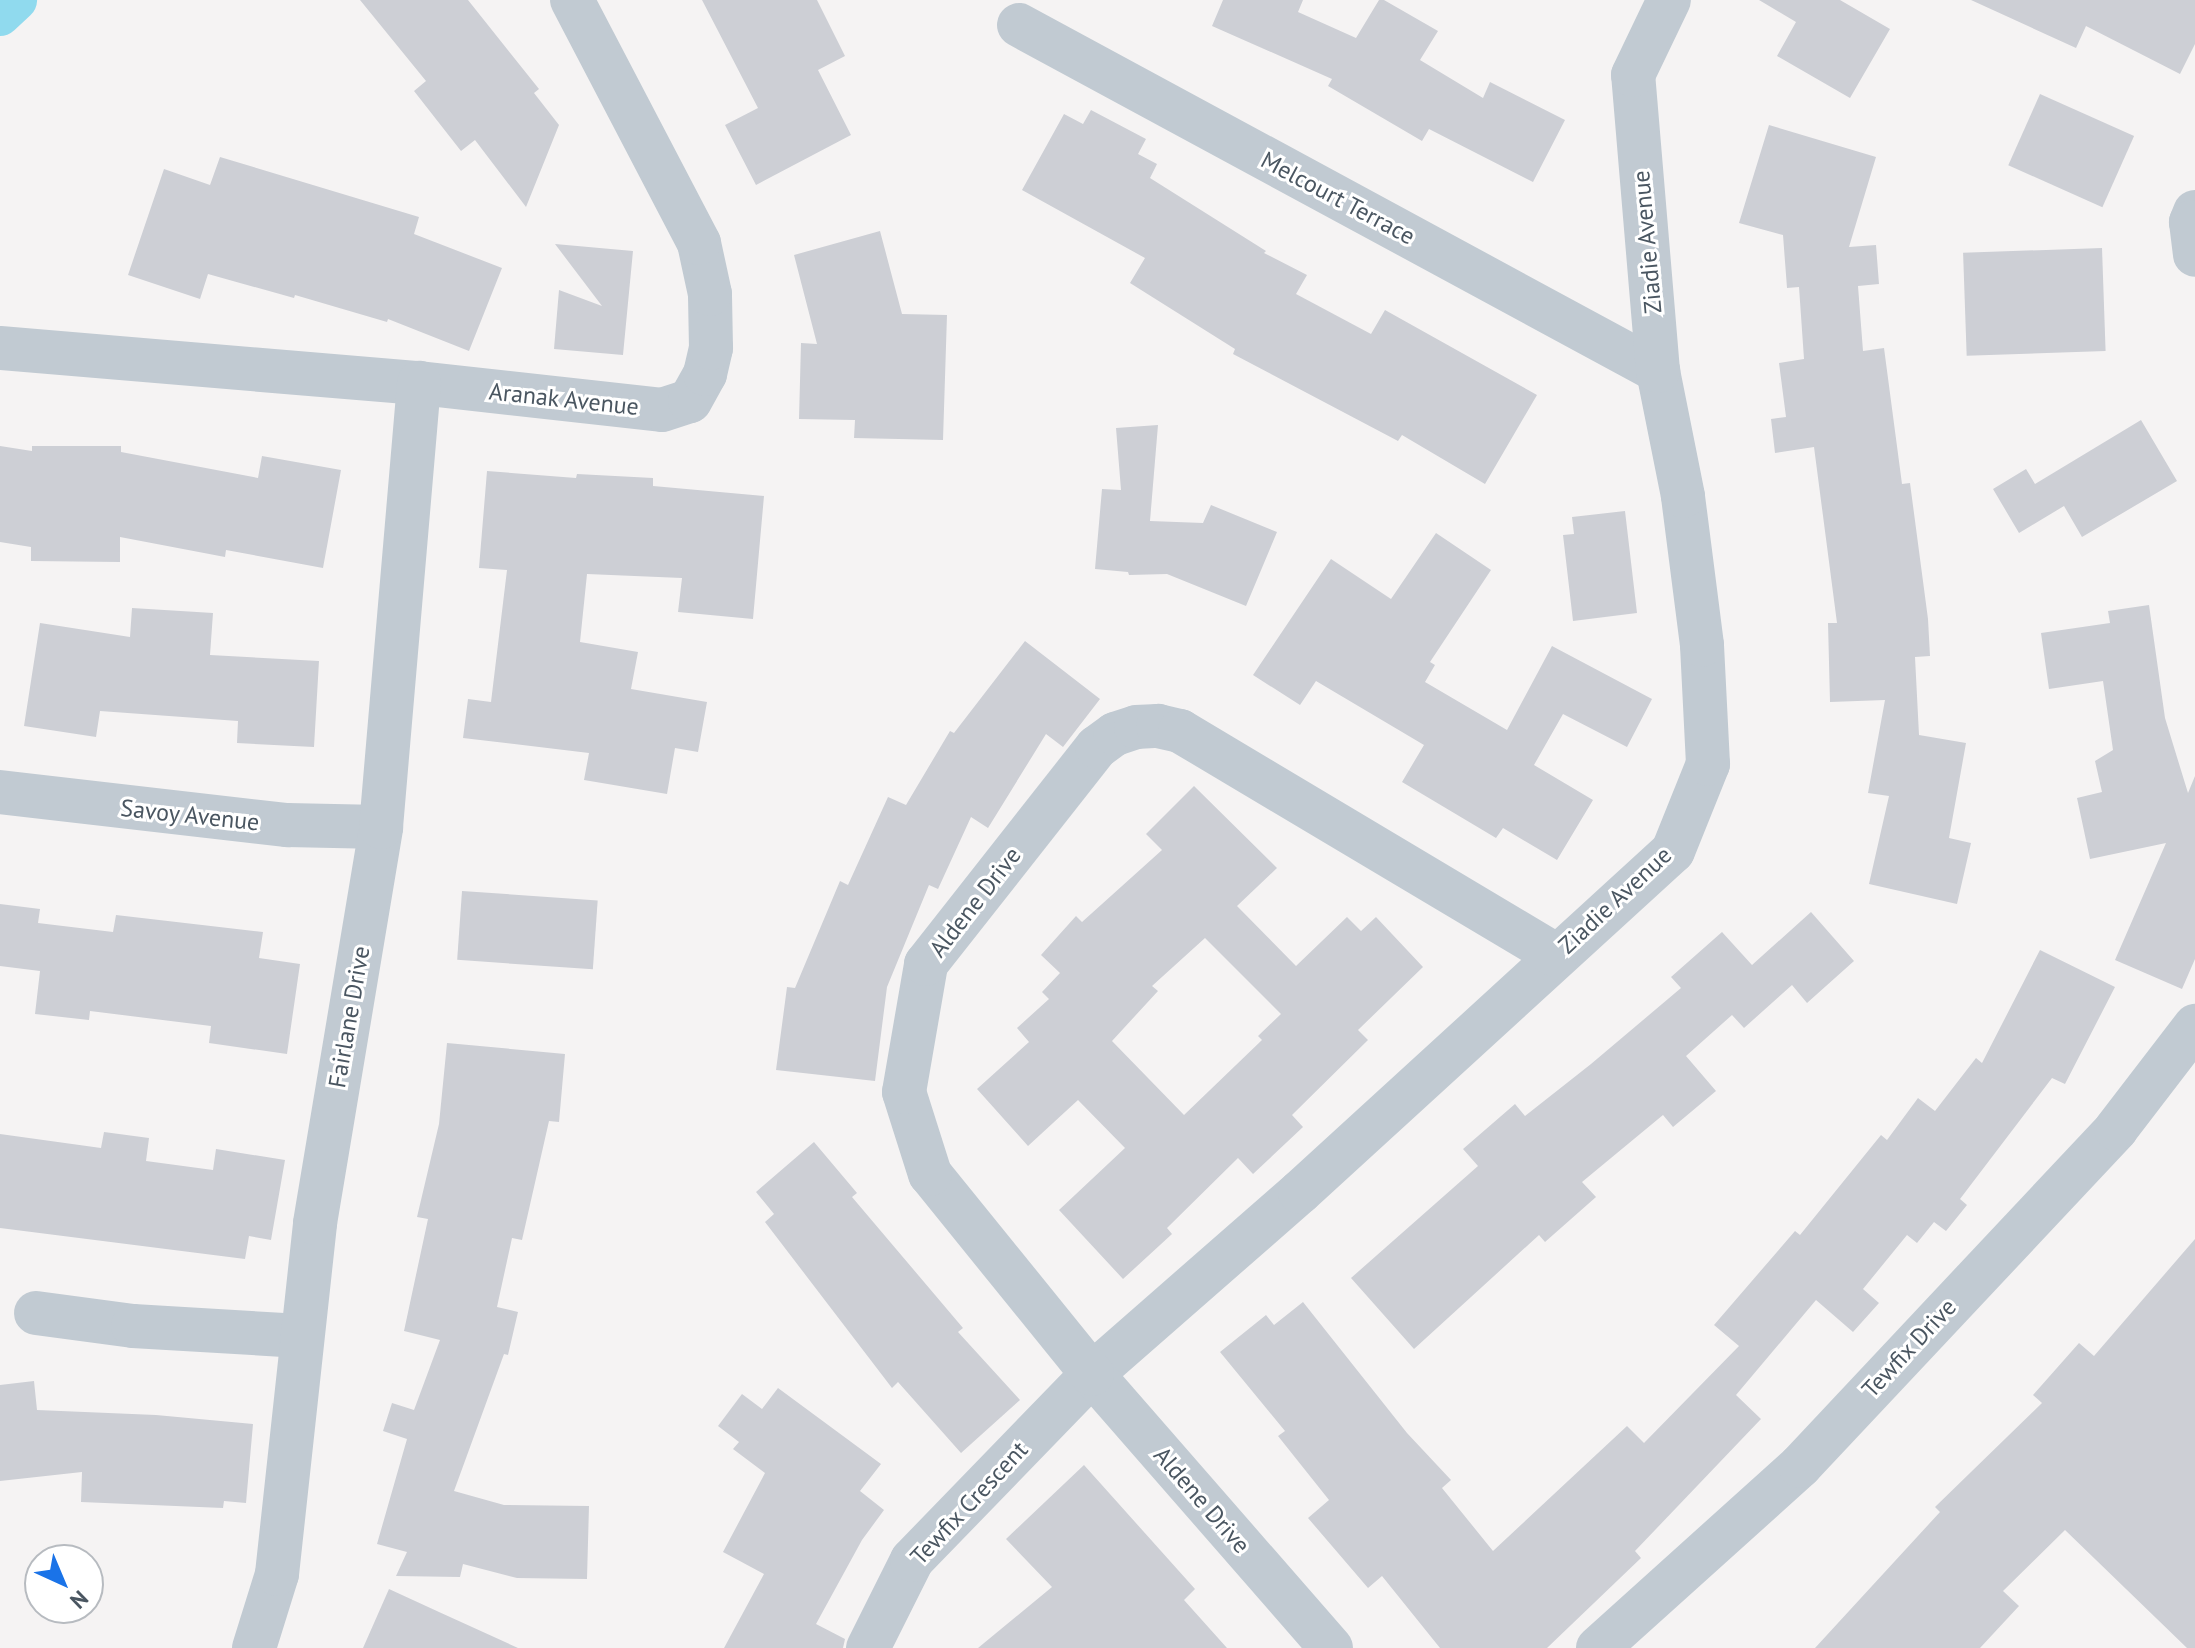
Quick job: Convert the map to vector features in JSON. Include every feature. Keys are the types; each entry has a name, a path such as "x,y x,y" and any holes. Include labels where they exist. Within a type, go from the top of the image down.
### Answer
{"street":[{"name":"Aranak Avenue","path":"0,348 419,383 662,410 690,401 705,374 711,348 710,294 699,243 572,0"},
{"name":"Ziadie Avenue","path":"1092,1374 1300,1192 1673,851 1708,764 1702,645 1683,496 1658,371 1633,75 1669,0"},
{"name":"Melcourt Terrace","path":"1019,25 1658,371"},
{"path":"2195,212 2191,222 2195,255"},
{"name":"Fairlane Drive","path":"254,1648 277,1574 315,1223 381,827 419,383"},
{"name":"Aldene Drive","path":"1331,1648 1092,1374 930,1174 904,1092 926,964 1097,747 1115,734 1136,727 1158,726 1180,731 1556,955"},
{"name":"Savoy Avenue","path":"0,792 287,825 381,827"},
{"name":"Tewfix Drive","path":"1598,1648 1800,1466 2116,1129 2195,1026"},
{"path":"36,1313 133,1326 301,1336"},
{"name":"Tewfix Crescent","path":"868,1648 912,1560 1092,1374"}],"building":[{"path":"360,0 468,0 539,89 534,93 559,125 526,207 475,140 461,151 414,91 426,81"},
{"path":"702,0 817,0 845,56 818,70 851,135 756,185 725,125 758,108"},
{"path":"1223,0 1303,0 1298,12 1356,38 1379,0 1384,0 1438,31 1420,60 1483,98 1490,82 1565,120 1533,182 1429,129 1422,141 1328,86 1332,79 1212,26"},
{"path":"1759,0 1840,0 1890,29 1850,98 1777,56 1796,22"},
{"path":"1971,0 2195,0 2195,44 2180,74 2086,26 2076,48"},
{"path":"2040,94 2134,136 2102,207 2008,165"},
{"path":"1091,110 1146,139 1138,154 1157,164 1150,178 1266,251 1264,253 1307,275 1296,294 1371,334 1385,310 1537,395 1485,484 1402,435 1398,441 1233,354 1235,349 1130,283 1145,258 1022,190 1064,114 1083,124"},
{"path":"1769,125 1876,157 1849,247 1876,245 1879,284 1858,286 1863,351 1884,348 1902,484 1910,483 1930,656 1915,657 1919,735 1966,743 1949,838 1971,843 1957,904 1869,884 1889,796 1868,793 1885,700 1830,702 1828,623 1837,623 1814,447 1775,453 1771,419 1786,417 1779,363 1804,359 1799,287 1787,288 1783,235 1739,223"},
{"path":"220,157 419,217 414,234 502,268 469,351 388,319 387,322 208,274 200,299 128,275 164,169 210,185"},
{"path":"880,231 902,314 947,315 943,440 854,438 855,420 799,419 801,343 817,344 794,255"},
{"path":"555,244 633,251 623,355 554,349 559,290 602,306"},
{"path":"2102,248 2106,351 1967,356 1963,253"},
{"path":"2141,420 2177,481 2082,537 2064,506 2019,533 1993,489 2026,469 2035,484"},
{"path":"1158,425 1150,521 1203,523 1211,505 1277,532 1246,606 1167,574 1129,575 1128,572 1095,569 1102,489 1121,490 1116,428"},
{"path":"0,446 32,451 32,446 121,446 121,452 258,478 262,456 341,470 323,568 226,550 225,557 120,537 120,562 31,561 31,547 0,542"},
{"path":"487,471 576,478 577,474 653,478 653,486 764,496 753,619 678,612 682,578 587,574 580,642 638,652 631,689 707,702 698,752 675,748 667,794 584,780 589,753 463,738 468,699 491,702 507,570 479,568"},
{"path":"1625,511 1637,613 1573,621 1563,535 1574,534 1572,517"},
{"path":"1436,533 1491,570 1430,662 1435,665 1425,682 1507,730 1552,646 1652,699 1627,747 1563,714 1534,765 1593,800 1557,860 1503,828 1496,838 1402,782 1424,745 1316,681 1300,705 1253,675 1331,559 1391,599"},
{"path":"2149,605 2165,718 2188,793 2195,776 2195,959 2182,989 2115,960 2166,843 2090,859 2077,798 2102,792 2095,761 2113,750 2103,681 2049,689 2041,633 2110,623 2108,611"},
{"path":"132,608 213,613 210,655 319,661 314,747 237,743 238,721 100,711 96,737 24,726 40,623 130,637"},
{"path":"1025,641 1100,699 1063,747 1046,734 988,828 971,817 938,889 929,885 887,987 875,1081 776,1070 787,987 795,988 840,881 848,885 888,797 906,805 950,731 954,733"},
{"path":"1194,786 1277,868 1237,906 1296,966 1347,917 1361,931 1376,917 1423,967 1358,1030 1368,1040 1292,1115 1303,1127 1253,1174 1238,1158 1167,1228 1172,1234 1123,1279 1059,1210 1125,1148 1078,1100 1028,1146 977,1089 1029,1042 1017,1028 1049,999 1042,992 1060,973 1041,955 1076,916 1082,922 1162,850 1146,834","holes":["1205,938 1281,1014 1258,1036 1262,1040 1184,1115 1112,1041 1158,991 1152,986"]},
{"path":"462,891 598,900 593,969 457,960"},
{"path":"0,904 40,909 38,923 113,932 116,915 263,932 259,958 300,964 287,1054 209,1043 211,1026 90,1011 89,1020 35,1014 40,971 0,966"},
{"path":"1811,912 1854,961 1807,1003 1792,985 1744,1028 1732,1015 1686,1056 1716,1091 1673,1127 1663,1115 1582,1182 1596,1197 1545,1242 1539,1235 1414,1349 1351,1278 1478,1166 1463,1149 1515,1104 1525,1116 1591,1064 1681,988 1671,977 1722,932 1752,965"},
{"path":"2040,950 2115,987 2065,1084 2052,1078 1960,1199 1967,1205 1946,1231 1934,1222 1917,1243 1907,1235 1863,1289 1879,1303 1853,1332 1816,1300 1736,1395 1761,1419 1635,1551 1641,1558 1547,1648 1440,1648 1382,1576 1368,1588 1308,1518 1329,1500 1278,1436 1285,1431 1220,1352 1266,1315 1274,1325 1303,1302 1407,1433 1451,1480 1442,1488 1493,1551 1627,1426 1644,1443 1739,1346 1714,1325 1795,1231 1800,1235 1881,1135 1887,1140 1918,1098 1935,1111 1976,1058 1982,1063"},
{"path":"447,1043 565,1054 559,1122 549,1121 522,1240 512,1238 497,1307 518,1312 508,1355 504,1354 454,1491 504,1505 589,1506 587,1579 517,1578 463,1564 460,1577 396,1576 407,1552 377,1544 407,1439 383,1431 392,1403 414,1410 440,1340 404,1331 428,1219 417,1217 439,1124"},
{"path":"104,1132 149,1138 146,1161 213,1170 216,1149 285,1160 271,1240 249,1236 245,1259 0,1228 0,1134 101,1148"},
{"path":"814,1142 857,1193 852,1197 963,1328 958,1332 1020,1400 961,1453 898,1382 892,1388 765,1222 774,1214 756,1192"},
{"path":"2195,1239 2195,1648 2187,1648 2065,1530 2003,1591 2019,1606 1980,1648 1815,1648 1940,1512 1935,1507 2042,1403 2033,1395 2079,1343 2094,1356"},
{"path":"34,1381 37,1410 156,1415 253,1424 246,1503 224,1501 223,1508 81,1502 82,1472 0,1481 0,1385"},
{"path":"778,1388 881,1464 860,1491 884,1510 862,1540 816,1624 845,1639 843,1648 724,1648 764,1574 723,1552 765,1473 733,1449 739,1442 718,1426 742,1394 762,1409"},
{"path":"1084,1465 1195,1589 1184,1600 1227,1648 978,1648 1052,1587 1006,1539"},
{"path":"389,1589 439,1612 518,1648 363,1648"}],"waterway":[{"path":"0,15 16,0"}]}
